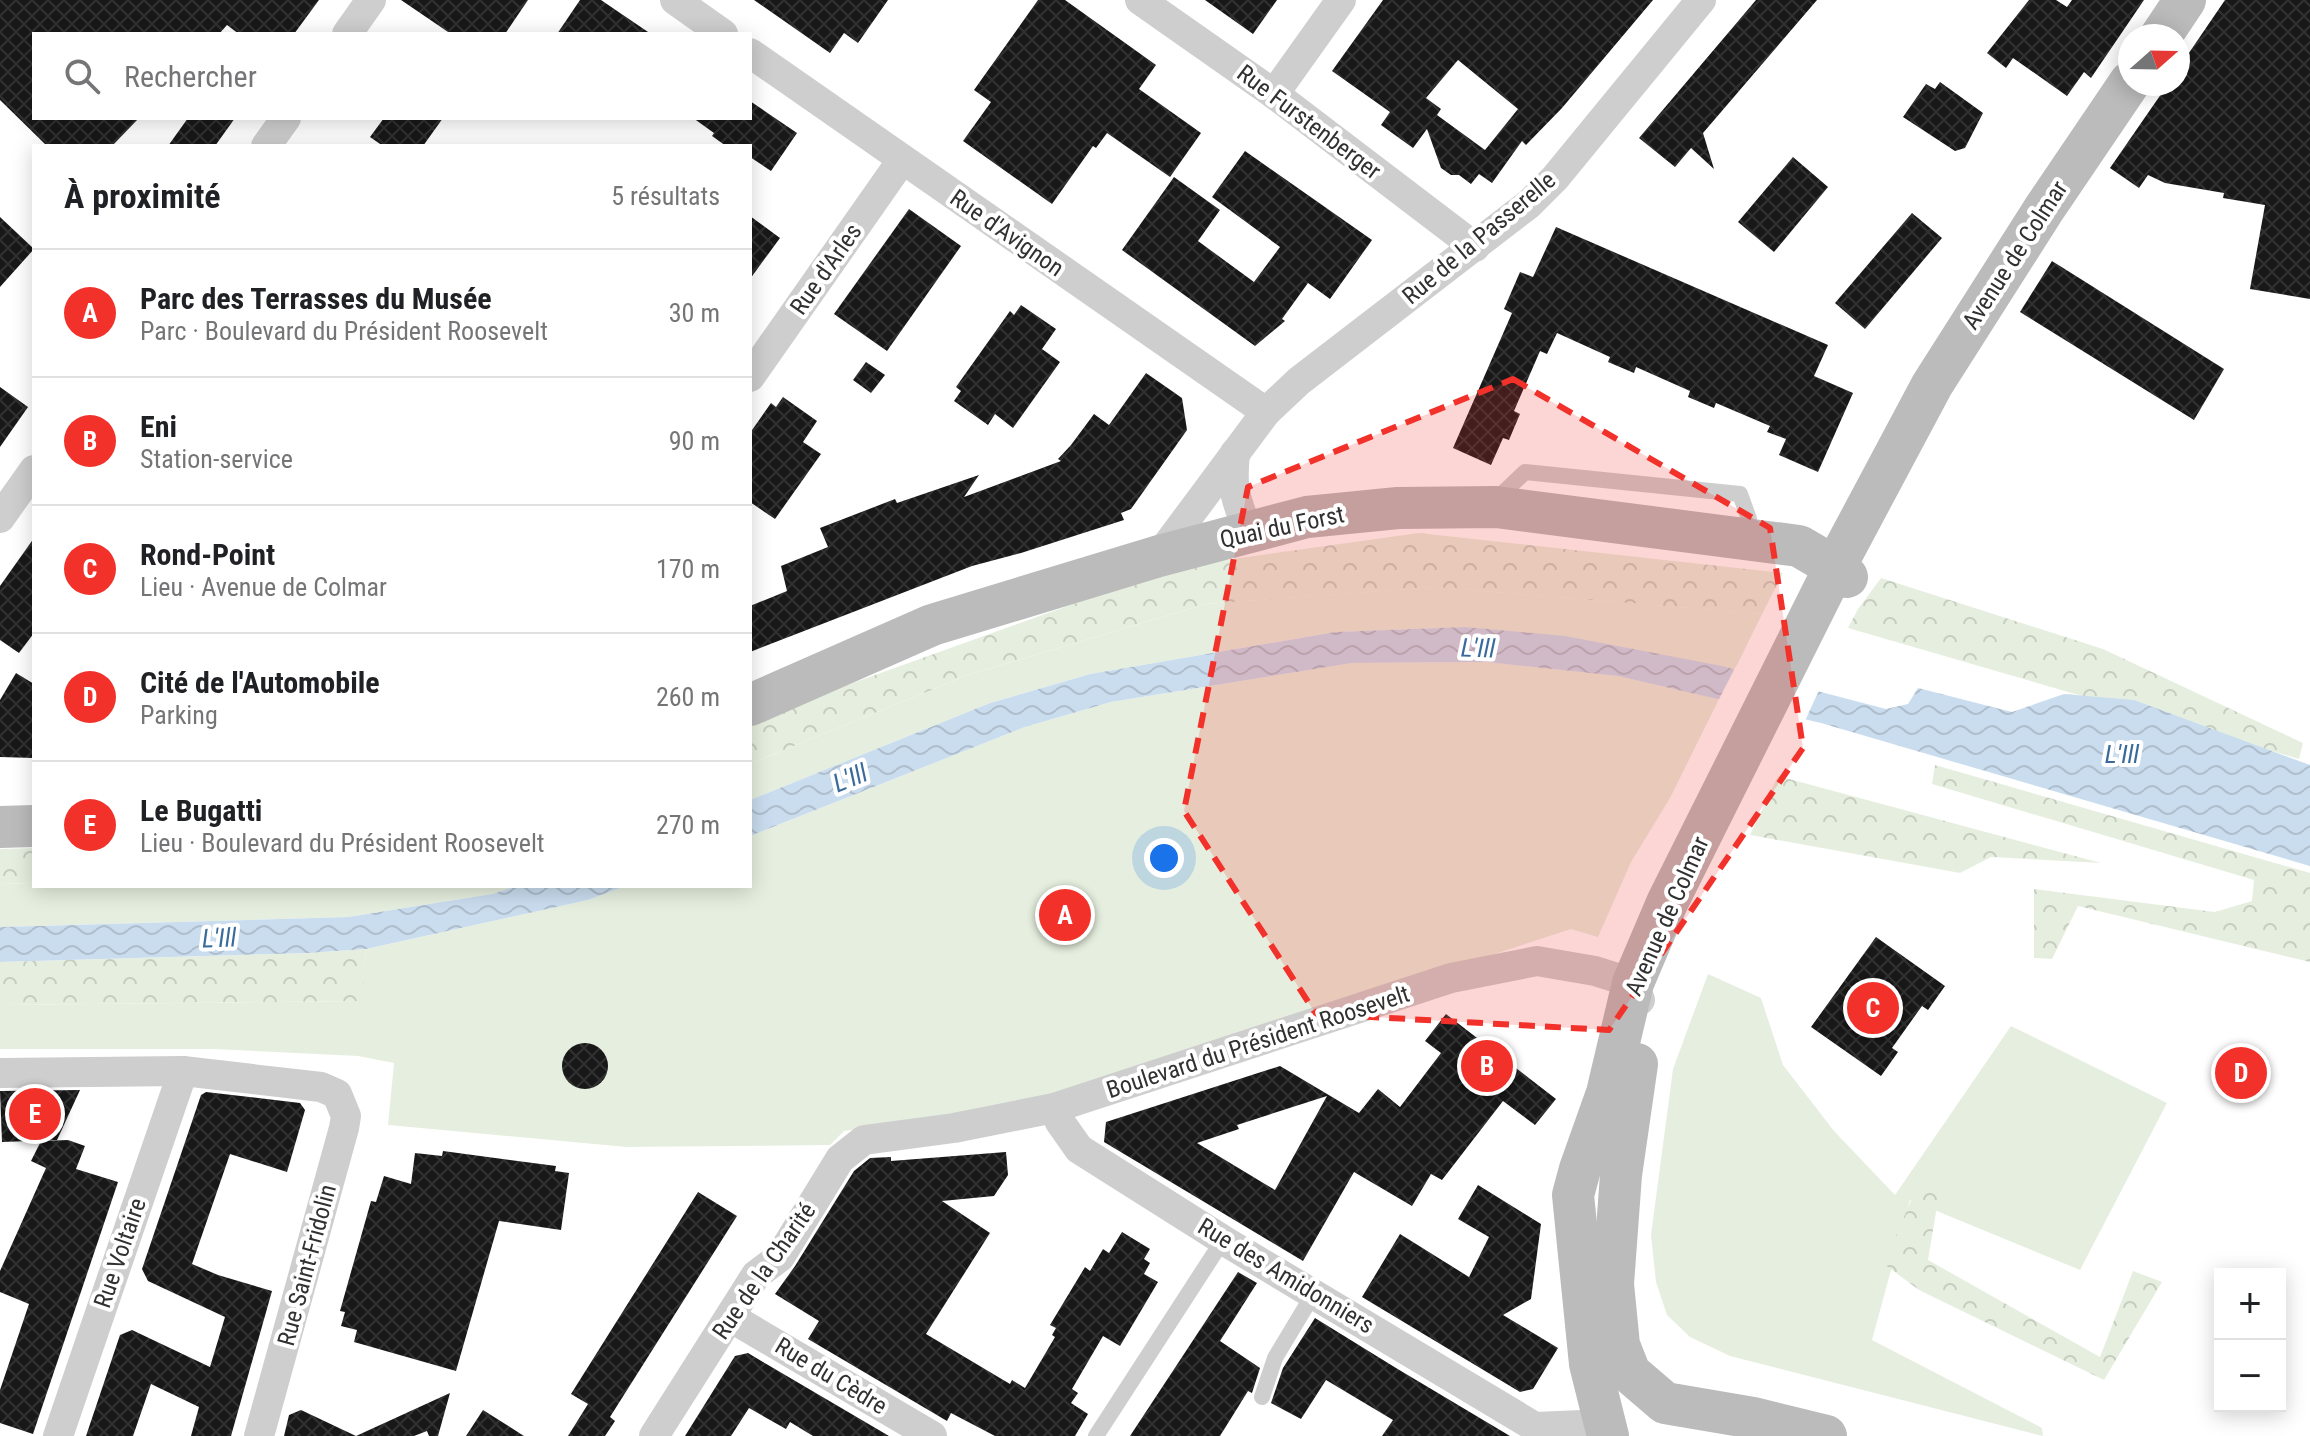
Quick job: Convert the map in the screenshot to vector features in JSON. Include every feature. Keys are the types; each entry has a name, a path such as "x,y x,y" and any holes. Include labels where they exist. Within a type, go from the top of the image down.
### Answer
{"main road":[{"path":"2169,24 2185,0"},
{"name":"Avenue de Colmar","path":"1607,1430 1590,1364 1573,1195 1640,1000 1667,903 1719,822 1932,385 2034,224 2121,96"},
{"name":"Quai du Forst","path":"752,704 932,625 1159,556 1307,517 1398,508 1496,507 1799,546 1835,584"},
{"name":"Avenue de Colmar","path":"1719,822 1743,753 1835,584"},
{"path":"0,827 32,826"},
{"name":"Avenue de Colmar","path":"1624,1359 1613,1284 1621,1175 1640,1042 1640,1000"},
{"path":"1624,1359 1665,1403"},
{"path":"1607,1430 1622,1408 1624,1359"},
{"path":"1607,1430 1643,1405 1665,1403 1753,1418 1826,1436"},
{"path":"1607,1430 1753,1418"}],"street":[{"path":"348,32 371,0"},
{"path":"675,0 720,32"},
{"name":"Rue Furstenberger","path":"1140,0 1274,94 1475,247"},
{"path":"1274,94 1341,0"},
{"name":"Rue de la Passerelle","path":"1159,556 1266,412 1299,381 1529,204 1555,178 1701,0"},
{"name":"Rue d'Avignon","path":"752,54 1266,412"},
{"path":"267,144 285,120"},
{"name":"Rue d'Arles","path":"752,374 902,160"},
{"path":"1235,453 1234,497 1248,532"},
{"path":"0,518 32,473"},
{"name":"Boulevard du Président Roosevelt","path":"850,1149 876,1137 954,1128 1054,1108 1451,978 1537,961 1595,971 1640,1000"},
{"path":"0,1073 183,1071"},
{"name":"Rue Saint-Fridolin","path":"183,1071 321,1087 337,1094 346,1116 259,1436"},
{"name":"Rue Voltaire","path":"58,1436 183,1071"},
{"name":"Rue des Amidonniers","path":"1054,1108 1079,1149 1532,1431"},
{"name":"Rue de la Charité","path":"654,1436 756,1275 780,1257 840,1159 850,1149"},
{"name":"Rue du Cèdre","path":"730,1317 932,1436"},
{"path":"1532,1431 1607,1430"}],"lane":[{"path":"1096,1436 1223,1240"},
{"path":"1262,1397 1275,1358 1314,1293"}],"highlighted area":[{"path":"1513,379 1770,528 1803,748 1609,1030 1316,1014 1184,811 1248,487"}],"green space":[{"path":"1419,533 1783,573 1762,614 1435,587 1206,604 968,675 752,763 752,722 797,703 1176,567"},
{"path":"1881,578 2103,649 2303,743 2299,759 1848,628"},
{"path":"1435,587 1762,614 1735,669 1465,627 1335,632 1090,674 990,703 752,799 752,763 968,675 1206,604"},
{"path":"1488,662 1618,676 1719,699 1670,798 1631,862 1598,937 1571,929 1066,1094 953,1117 844,1131 830,1145 627,1147 388,1125 394,1063 358,1056 213,1049 0,1049 0,1005 361,1001 366,949 588,900 620,888 752,888 752,835 1025,727 1111,702 1352,663"},
{"path":"1935,765 2310,873 2310,962 2078,906 2052,959 2034,958 2034,889 2215,912 2252,901 2254,880 1932,784"},
{"path":"1778,776 2101,863 1991,857 1960,873 1750,835"},
{"path":"32,848 32,883 0,884 0,849"},
{"path":"32,883 32,888 511,888 492,894 348,917 0,927 0,884"},
{"path":"366,949 362,1001 0,1005 0,962"},
{"path":"1708,974 1761,998 1783,1065 1834,1131 1895,1195 2011,1026 2167,1103 2080,1270 1910,1200 1872,1340 2042,1428 2043,1436 1730,1356 1690,1337 1667,1315 1656,1282 1651,1235 1673,1069"},
{"path":"1924,1170 1938,1200 1928,1260 2100,1357 2133,1271 2162,1282 2104,1380 1919,1290 1884,1264"}],"water":[{"name":"L'Ill","path":"1465,627 1565,636 1722,666 1886,709 1908,704 1918,688 2012,712 2064,694 2134,700 2310,765 2310,866 1821,723 1618,676 1487,662 1352,663 1111,702 1025,727 752,835 752,799 990,703 1090,674 1335,632"},
{"name":"L'Ill","path":"511,888 620,888 588,900 366,949 0,962 0,927 348,917 492,894"}],"pier":[{"path":"1736,666 1820,688 1804,723 1717,703"}],"building":[{"path":"0,0 319,0 295,32 236,32 227,25 221,32 32,32 32,120 137,120 114,144 45,144 0,100"},
{"path":"401,0 528,0 506,32 448,32"},
{"path":"580,0 601,0 648,32 558,32"},
{"path":"754,0 888,0 858,43 844,33 830,53"},
{"path":"1038,0 1065,0 1156,65 1139,89 1201,133 1170,177 1107,133 1096,148 1093,146 1052,204 963,141 991,102 974,90"},
{"path":"1205,0 1277,0 1253,34"},
{"path":"1383,0 1653,0 1562,108 1526,145 1522,141 1492,183 1479,174 1471,184 1441,168 1427,129 1413,148 1381,125 1390,112 1332,71","holes":["1458,60 1518,109 1485,150 1437,115 1441,109 1426,98"]},
{"path":"1756,0 1817,0 1703,133 1714,169 1691,148 1675,167 1639,138"},
{"path":"2029,0 2056,0 2067,7 2072,0 2144,0 2128,24 2118,24 2118,38 2091,78 2084,72 2067,96 2013,58 2006,68 1987,53"},
{"path":"2225,0 2310,0 2310,299 2250,289 2265,205 2223,198 2224,193 2165,183 2148,175 2139,188 2110,168 2160,96 2190,96 2190,51"},
{"path":"1940,82 1983,113 1965,148 1955,151 1903,117 1926,84 1935,89"},
{"path":"752,102 797,133 771,171 752,158 752,144 723,144 712,136 714,133 696,120 752,120"},
{"path":"187,120 234,120 216,144 169,144"},
{"path":"383,120 442,120 424,144 380,144 370,137"},
{"path":"1245,151 1372,240 1330,299 1308,283 1282,319 1285,321 1255,346 1122,250 1174,177 1220,210 1198,241 1254,282 1280,247 1212,197"},
{"path":"1793,157 1828,187 1774,252 1738,222"},
{"path":"909,209 961,246 887,351 834,314"},
{"path":"1912,213 1942,238 1865,329 1835,303"},
{"path":"0,217 32,247 32,251 0,287"},
{"path":"752,217 780,238 752,276"},
{"path":"1556,227 1828,345 1814,376 1853,393 1818,472 1779,455 1786,439 1767,432 1770,426 1716,403 1714,408 1688,397 1690,391 1636,367 1634,373 1608,362 1610,357 1557,333 1547,354 1540,351 1514,411 1520,414 1509,440 1503,438 1491,465 1453,448 1512,313 1504,309 1520,272 1533,277"},
{"path":"2052,261 2224,369 2194,420 2020,312"},
{"path":"1021,305 1056,329 1042,349 1060,362 1013,428 995,414 988,425 954,401 961,391 956,387 1010,311 1014,315"},
{"path":"866,362 885,375 871,393 853,380"},
{"path":"1146,373 1182,398 1187,430 1131,509 1121,513 1124,520 972,566 752,651 752,605 787,591 781,566 828,547 820,528 895,499 897,503 979,475 964,497 1061,461 1058,459 1094,414 1109,425"},
{"path":"0,387 28,407 0,447"},
{"path":"783,397 817,421 803,442 821,454 775,519 752,503 752,430 771,403 776,407"},
{"path":"32,541 32,636 19,653 0,640 0,586"},
{"path":"16,673 32,683 32,758 0,757 0,700"},
{"path":"1876,937 1945,986 1928,1010 1922,1006 1892,1048 1898,1052 1881,1076 1811,1027"},
{"path":"1446,1014 1556,1099 1535,1125 1503,1101 1442,1180 1431,1174 1412,1206 1354,1172 1303,1261 1104,1142 1106,1122 1280,1066 1359,1113 1378,1089 1400,1107 1441,1053 1425,1041","holes":["1327,1096 1275,1190 1197,1143 1239,1129 1237,1125"]},
{"path":"585,1043 602,1049 608,1066 602,1083 585,1089 568,1083 562,1066 568,1049"},
{"path":"80,1090 57,1140 2,1142 0,1091"},
{"path":"206,1092 300,1103 305,1110 287,1172 230,1154 192,1264 272,1291 231,1436 191,1436 199,1407 151,1384 133,1436 86,1436 120,1335 132,1330 210,1367 225,1317 148,1281 142,1269 201,1095"},
{"path":"68,1140 85,1146 76,1169 118,1182 33,1434 0,1423 0,1390 29,1304 0,1292 0,1271 46,1168 31,1161 41,1141"},
{"path":"443,1151 556,1166 555,1171 569,1173 561,1230 499,1221 456,1371 354,1342 357,1330 341,1326 345,1312 340,1311 371,1201 376,1202 384,1176 411,1184 415,1153 442,1156"},
{"path":"1006,1152 1008,1175 994,1196 942,1201 990,1233 926,1334 1010,1384 1012,1380 1025,1388 1055,1337 1052,1335 1056,1328 1050,1325 1085,1267 1090,1271 1103,1249 1109,1253 1122,1232 1150,1249 1144,1259 1150,1263 1144,1274 1158,1282 1120,1346 1103,1336 1072,1389 1078,1393 1071,1403 1088,1414 1075,1436 995,1436 951,1413 947,1421 808,1339 819,1321 775,1294 854,1171 870,1158 891,1157 891,1161"},
{"path":"1478,1185 1541,1224 1531,1299 1503,1315 1558,1348 1533,1389 1520,1392 1362,1297 1400,1234 1469,1277 1489,1237 1458,1219"},
{"path":"698,1192 737,1216 610,1417 615,1421 605,1436 568,1436 588,1404 571,1394"},
{"path":"1238,1272 1257,1283 1220,1341 1260,1368 1252,1393 1248,1391 1220,1436 1130,1436"},
{"path":"1315,1318 1510,1436 1382,1436 1393,1420 1326,1380 1301,1419 1271,1403 1283,1368"},
{"path":"748,1353 889,1436 813,1436 790,1422 786,1429 749,1408 731,1436 685,1436 735,1356"},
{"path":"450,1393 438,1436 429,1436 427,1431 414,1436 356,1436"},
{"path":"301,1410 356,1436 284,1436 289,1415"},
{"path":"483,1410 524,1436 466,1436"}],"place":[{"name":"Parc des Terrasses du Musée","path":"1065,915"},
{"name":"Rond-Point","path":"1873,1008"},
{"name":"Eni","path":"1487,1066"},
{"name":"Cité de l'Automobile","path":"2241,1073"},
{"name":"Le Bugatti","path":"35,1114"}]}
